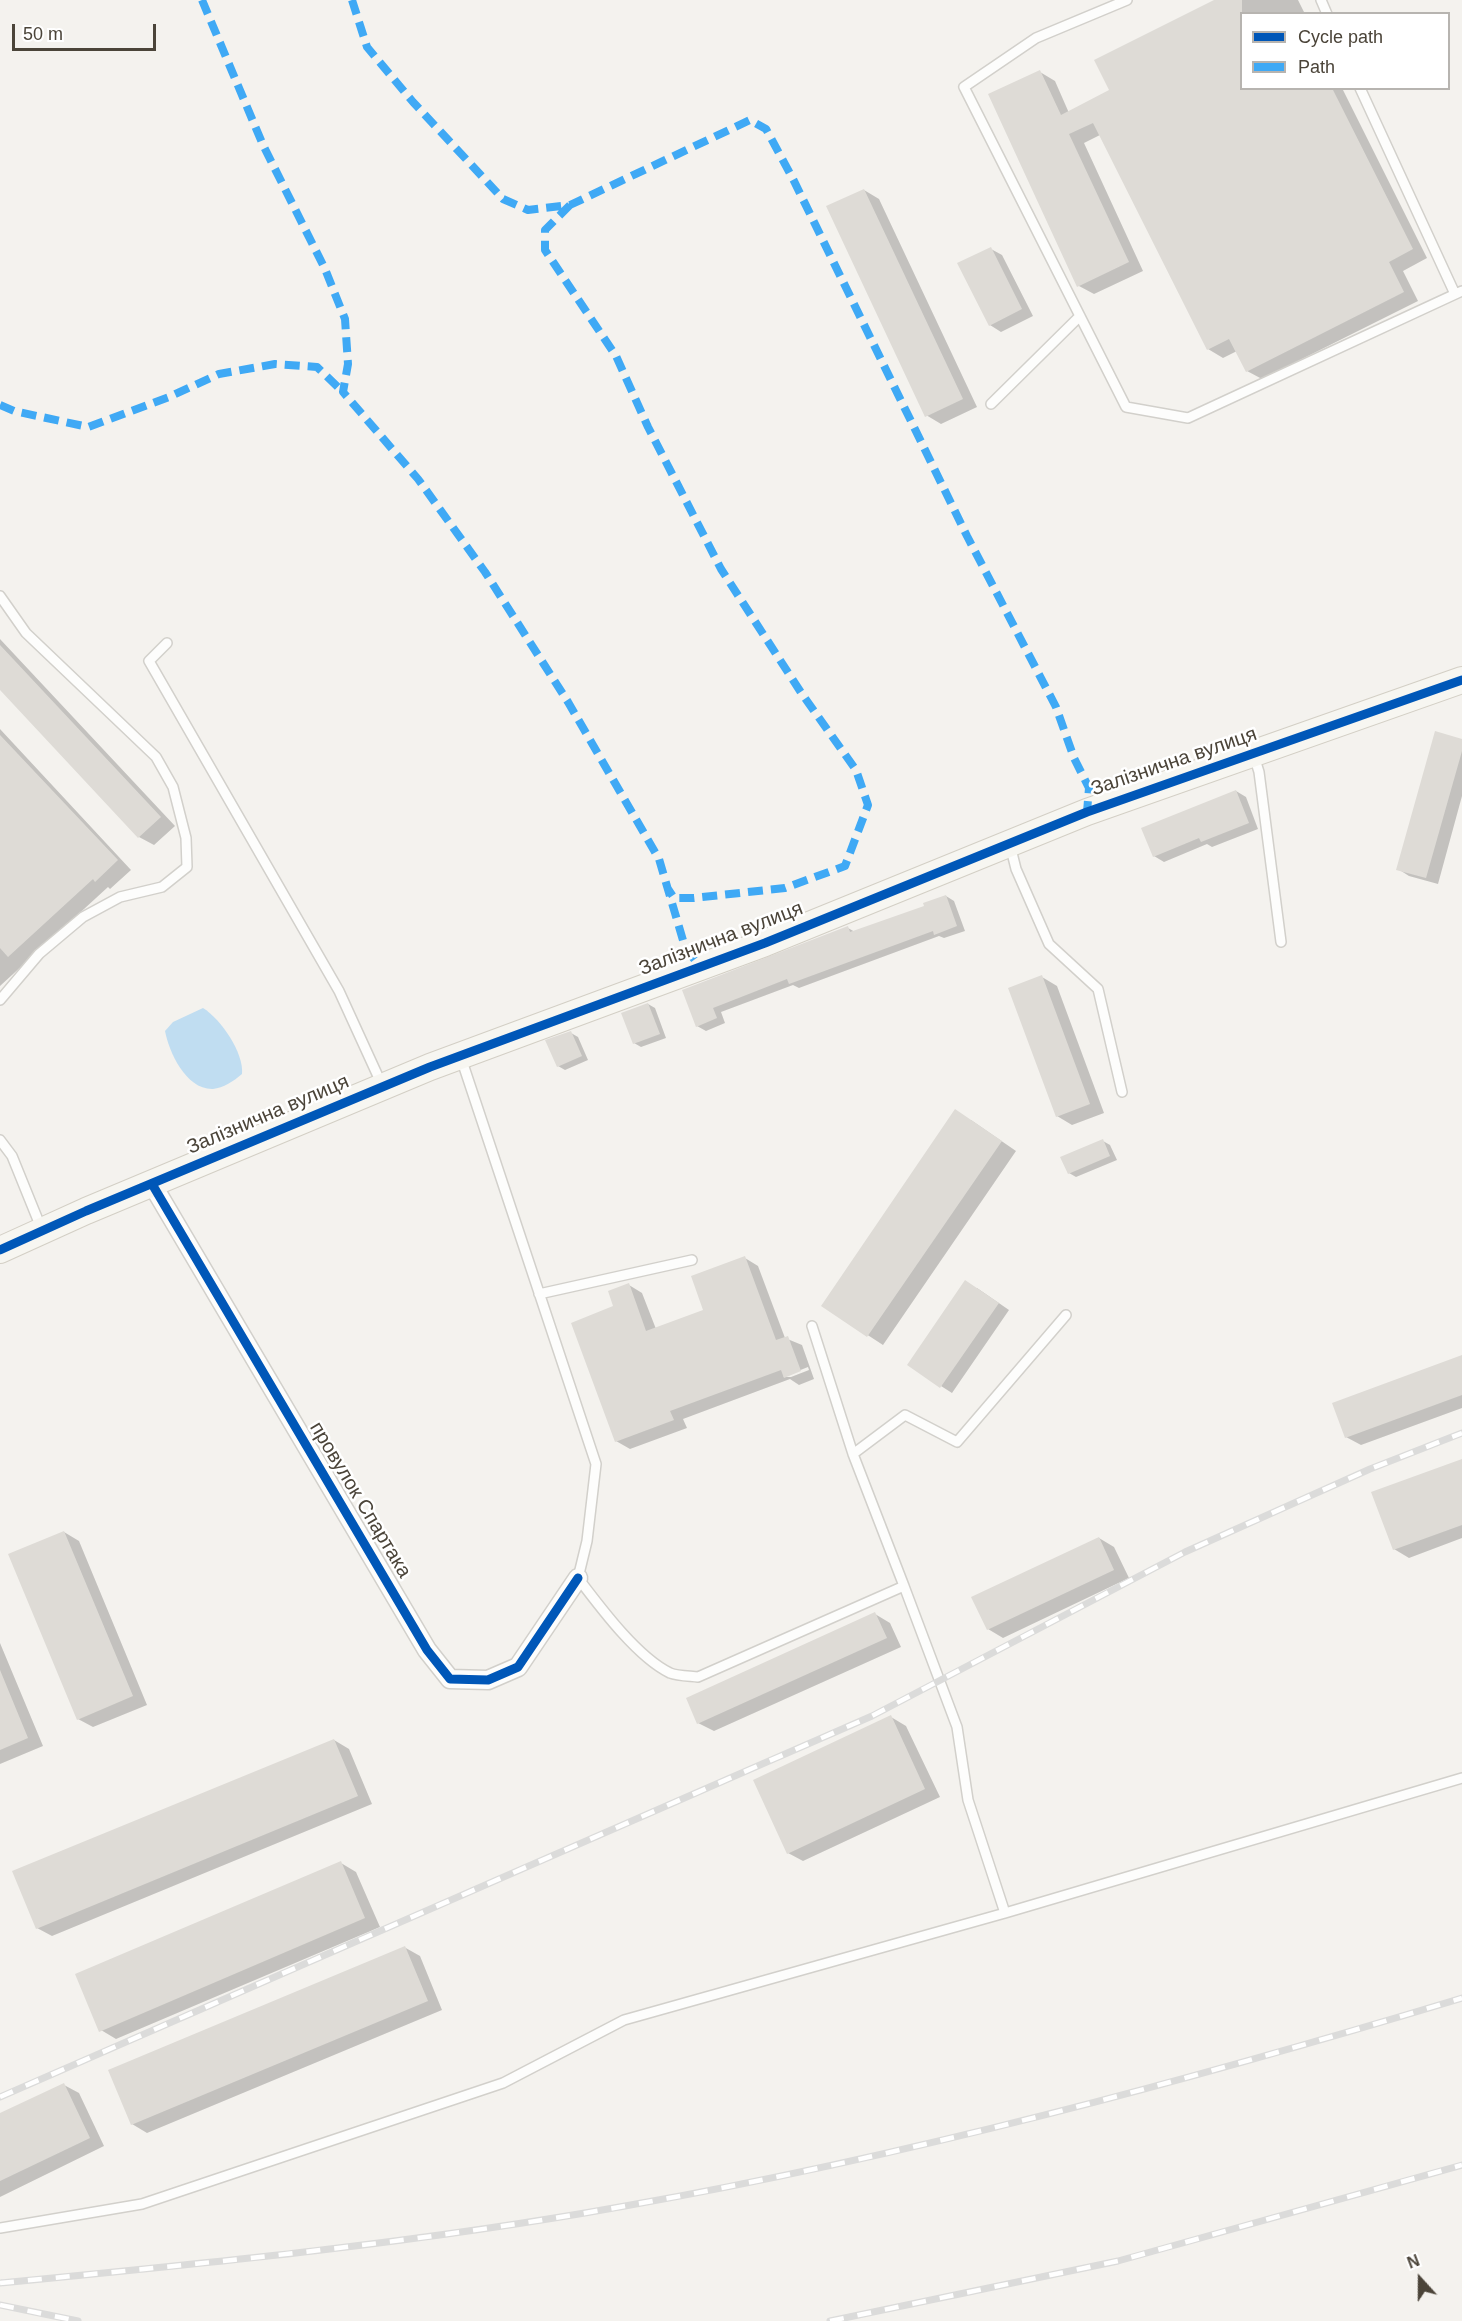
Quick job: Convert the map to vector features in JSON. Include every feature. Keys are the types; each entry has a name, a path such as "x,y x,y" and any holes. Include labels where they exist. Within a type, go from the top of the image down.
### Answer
{"street":[{"name":"Залізнична вулиця","path":"0,1250 460,1056 765,943 1087,812 1462,680"},
{"name":"провулок Спартака","path":"152,1184 427,1650 450,1679 488,1680 518,1666 578,1578"}],"lane":[{"path":"1127,0 1036,38 964,87 1126,407 1188,418 1458,293 1361,90"},
{"path":"991,404 1080,316"},
{"path":"0,596 26,633 156,757 173,786 186,838 187,867 162,887 120,897 83,917 39,954 0,1000"},
{"path":"167,643 149,661 339,991 383,1087"},
{"path":"1254,753 1259,772 1281,942"},
{"path":"1010,845 1016,868 1049,945 1098,989 1122,1092"},
{"path":"460,1056 596,1464 587,1541 578,1578 606,1616 644,1653 671,1673 698,1677 904,1586"},
{"path":"0,1140 12,1156 42,1231"},
{"path":"539,1293 692,1260"},
{"path":"854,1454 905,1415 957,1442 1066,1315"},
{"path":"812,1326 854,1454 957,1727 969,1800 1005,1913"},
{"path":"0,2228 142,2204 503,2083 624,2020 1005,1913 1462,1778"}],"water":[{"path":"203,1008 224,1028 235,1047 242,1066 242,1074 239,1077 224,1086 213,1089 203,1088 187,1077 170,1049 165,1031 173,1022"}],"building":[{"path":"1214,0 1242,0 1240,90 1333,90 1413,249 1389,262 1404,292 1246,372 1229,339 1207,350 1093,123 1069,134 1129,262 1077,287 988,94 1040,70 1061,115 1109,90 1094,60"},
{"path":"864,189 963,399 925,417 826,206"},
{"path":"991,247 1022,309 989,326 957,263"},
{"path":"0,645 161,817 138,838 0,690"},
{"path":"1435,731 1462,739 1462,751 1426,878 1396,870"},
{"path":"0,735 118,860 95,882 93,879 8,957 0,948"},
{"path":"1236,790 1249,823 1201,842 1199,838 1153,857 1141,828"},
{"path":"946,895 957,926 934,935 933,931 789,984 787,979 713,1008 717,1018 696,1027 682,990 848,926 850,932 924,906 923,903"},
{"path":"1042,975 1090,1104 1056,1117 1008,988"},
{"path":"648,1003 660,1034 633,1044 621,1013"},
{"path":"571,1031 582,1056 557,1067 545,1040"},
{"path":"955,1109 1002,1141 867,1337 821,1306"},
{"path":"1103,1139 1110,1156 1068,1174 1060,1157"},
{"path":"745,1256 776,1340 788,1336 801,1371 784,1378 781,1370 670,1411 674,1420 615,1442 571,1323 613,1306 608,1291 629,1283 646,1331 703,1310 691,1276"},
{"path":"965,1280 999,1303 940,1388 907,1365"},
{"path":"1462,1355 1462,1395 1345,1438 1332,1403"},
{"path":"1462,1459 1462,1525 1393,1550 1371,1492"},
{"path":"64,1531 133,1696 77,1720 8,1554"},
{"path":"1099,1537 1114,1570 987,1630 971,1597"},
{"path":"875,1612 887,1638 697,1724 686,1698"},
{"path":"0,1670 28,1738 0,1750"},
{"path":"891,1715 925,1789 787,1854 753,1780"},
{"path":"334,1739 358,1796 36,1929 12,1871"},
{"path":"341,1861 365,1918 99,2032 75,1974"},
{"path":"405,1946 428,2001 131,2125 108,2070"},
{"path":"64,2083 90,2138 0,2181 0,2113"}],"railway":[{"path":"0,2097 872,1716 1185,1552 1370,1469 1462,1433"},
{"path":"0,2283 235,2260 470,2231 731,2186 837,2164 1047,2114 1359,2029 1462,1998"},
{"path":"830,2321 1118,2261 1462,2165"},
{"path":"0,2305 78,2321"}],"marked path":[{"path":"202,0 263,145 325,269 345,319 348,364 343,392 418,479 485,572 568,702 659,859 685,947 700,967"},
{"path":"352,0 367,47 413,102 503,199 528,210 570,205 750,120 766,129 794,181 967,536 1056,707 1074,758 1089,788 1087,812"},
{"path":"570,205 545,230 545,250 616,356 648,427 721,569 802,694 856,770 868,805 845,866 785,888 694,898 674,898 668,889"},
{"path":"0,405 14,411 88,427 169,397 219,374 275,364 317,367 343,392"}],"cycle path":[{"path":"0,1250 86,1211 430,1067 765,943 1087,812 1462,680"},
{"path":"152,1184 427,1650 450,1679 488,1680 518,1667 578,1578"}]}
